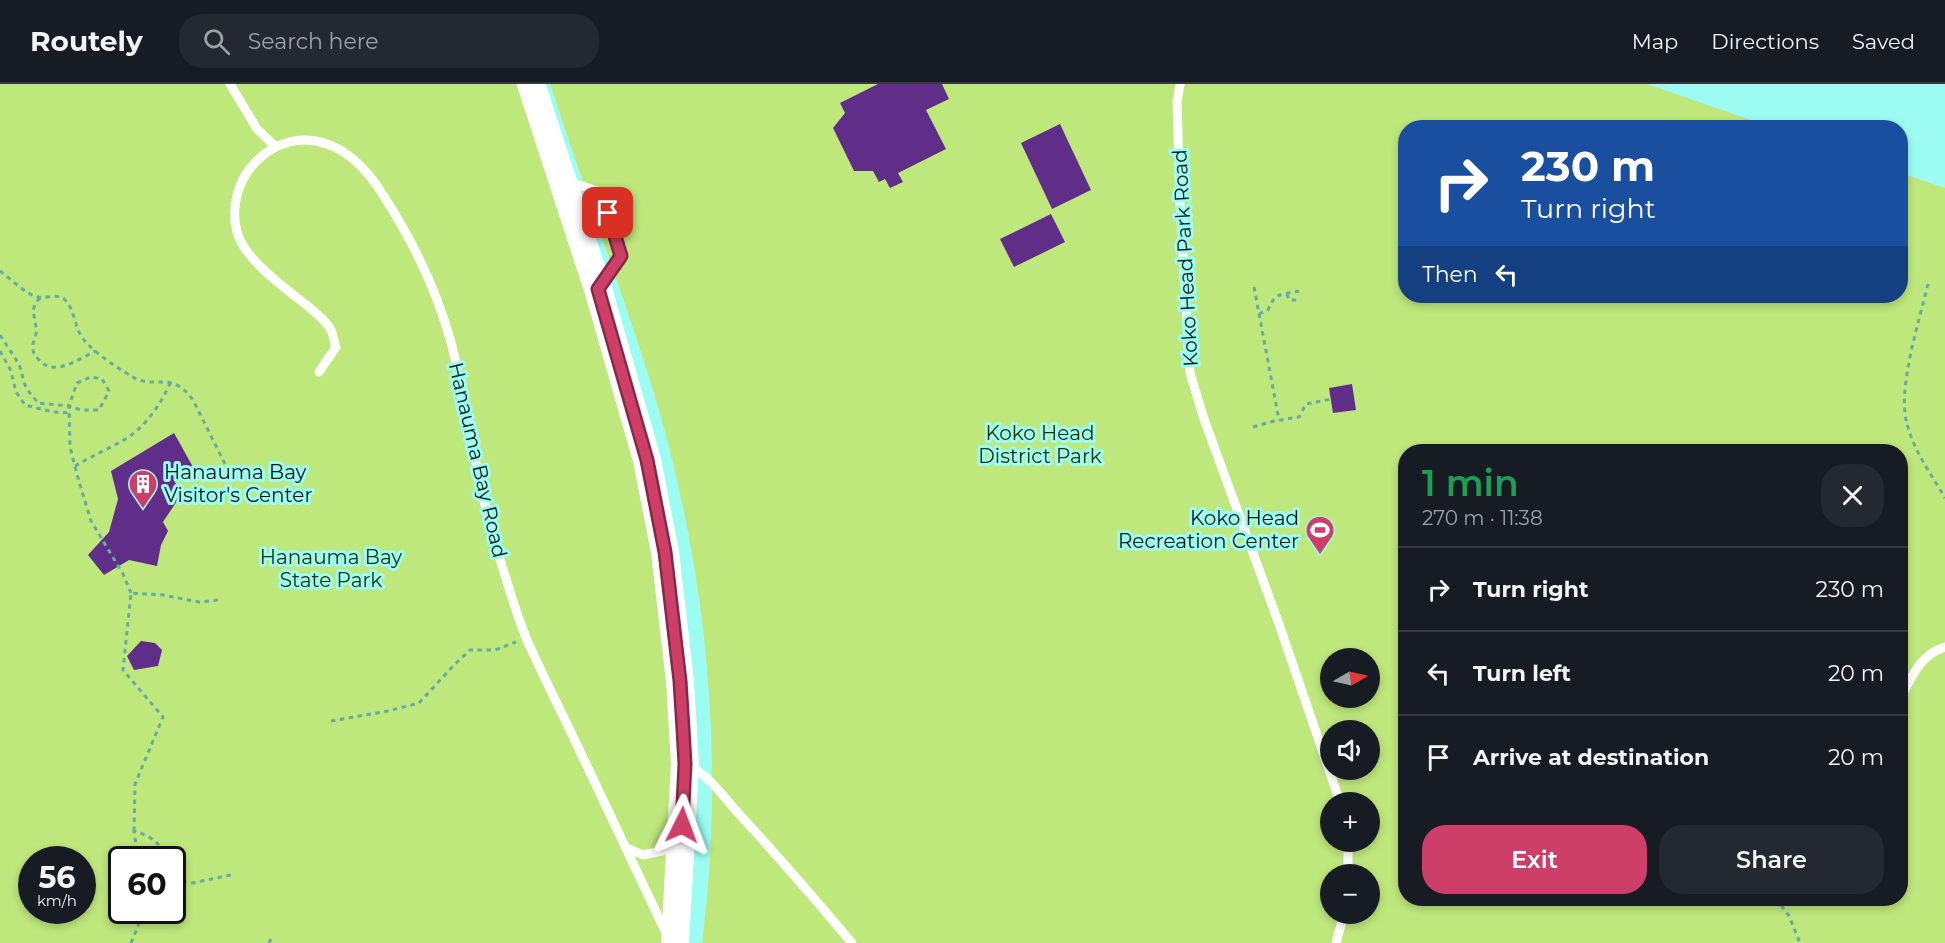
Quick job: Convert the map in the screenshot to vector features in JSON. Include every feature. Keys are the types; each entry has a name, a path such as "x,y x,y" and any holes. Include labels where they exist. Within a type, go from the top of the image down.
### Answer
{"main road":[{"path":"531,84 598,289 647,460 665,552 680,681 685,764 673,943"}],"lane":[{"path":"230,84 257,129 275,146"},
{"name":"Koko Head Park Road","path":"1180,84 1177,102 1181,213 1191,374 1204,419 1279,624 1337,792"},
{"name":"Hanauma Bay Road","path":"320,372 336,347 331,330 318,315 264,269 244,248 237,233 236,207 241,181 256,160 275,146 307,139 335,147 367,172 406,232 435,296 452,343 495,545 526,638 673,943"},
{"path":"1908,684 1916,668 1932,652 1945,646"},
{"path":"685,764 707,778 720,790 852,943"},
{"path":"625,847 643,855 681,845"},
{"path":"1336,943 1341,924"}],"path":[{"path":"0,271 32,295 40,298 58,296 63,298 72,309 78,331 85,342 135,379 171,382 187,391 226,466 231,468"},
{"path":"1928,284 1906,381 1904,403 1907,424 1915,447 1945,498"},
{"path":"1254,287 1279,420"},
{"path":"1259,314 1266,313 1274,297 1299,291"},
{"path":"1287,294 1289,300 1297,300"},
{"path":"40,298 32,314 37,330 33,349 35,356 45,365 60,368 96,351"},
{"path":"0,335 19,364 26,388 38,403 69,406 81,410 99,410 109,391 102,379 91,377 77,383 69,406 70,447 91,521 123,574 131,593 123,670 163,717 135,784 134,831 136,846"},
{"path":"0,351 11,371 16,392 25,405 52,412 69,413"},
{"path":"75,466 123,441 148,419 164,397 171,382"},
{"path":"1253,427 1299,417 1306,404 1332,399"},
{"path":"131,593 163,595 199,602 218,600"},
{"path":"331,721 419,703 470,650 495,650 526,638"},
{"path":"134,831 151,836 161,846"},
{"path":"186,882 193,883 235,874"},
{"path":"1782,906 1789,916 1800,943"},
{"path":"131,943 138,924"},
{"path":"269,943 273,937"}],"green space":[{"name":"Hanauma Bay State Park","path":"0,84 531,84 598,289 680,681 675,943 0,943"},
{"name":"Koko Head District Park","path":"550,84 1647,84 1751,120 1398,120 1398,303 1908,303 1908,175 1945,188 1945,943 702,943 708,885 712,769 706,652 689,537 671,454 648,375"}],"building":[{"path":"878,84 942,84 949,99 926,110 946,149 898,173 903,182 890,188 885,179 879,182 873,171 854,171 833,128 845,113 840,103"},
{"path":"1060,124 1091,190 1052,209 1021,143"},
{"path":"1051,214 1065,242 1014,267 1000,239"},
{"path":"1352,384 1356,410 1333,413 1329,388"},
{"name":"Hanauma Bay Visitor's Center","path":"174,433 193,467 175,482 181,495 163,522 168,531 161,545 157,566 129,560 104,575 88,555 109,532 118,499 111,471"},
{"path":"141,641 155,643 162,650 158,666 134,670 127,656"}],"place":[{"name":"Hanauma Bay Visitor's Center","path":"143,510"},
{"name":"Koko Head Recreation Center","path":"1320,556"}],"route":[{"path":"608,213 621,256 598,289 647,460 665,552 680,681 683,729 685,764 682,825"}]}
